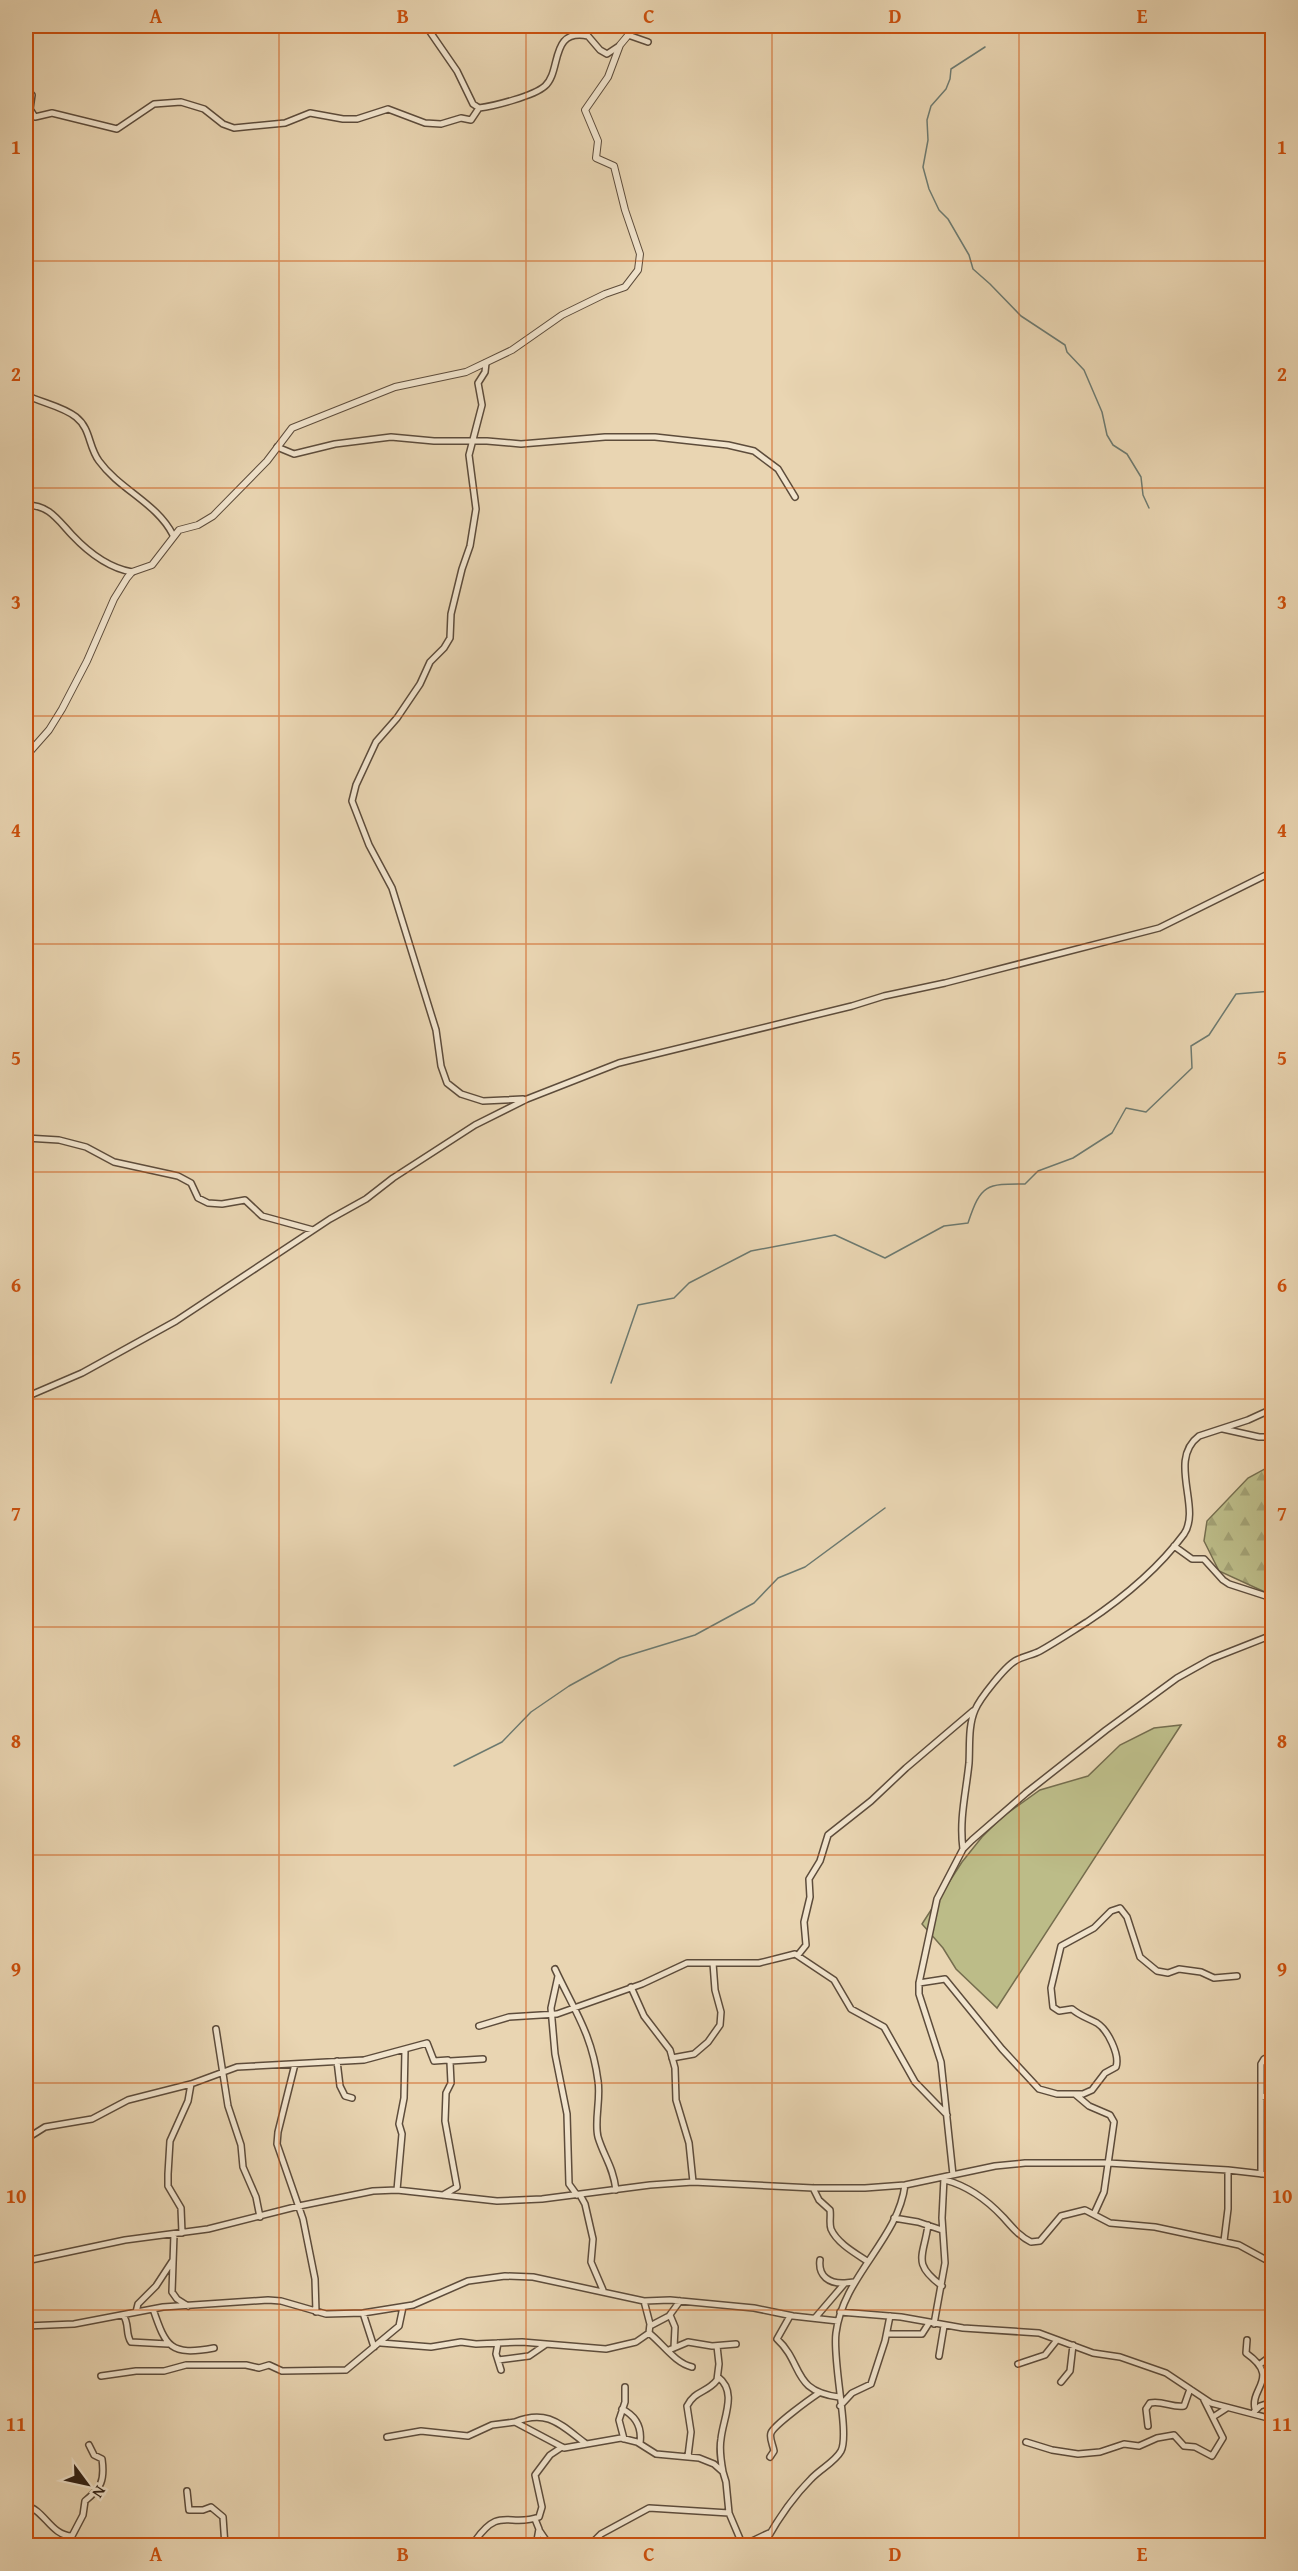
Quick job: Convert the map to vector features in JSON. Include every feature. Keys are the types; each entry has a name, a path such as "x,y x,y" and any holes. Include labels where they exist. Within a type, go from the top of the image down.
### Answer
{"street":[{"path":"426,26 452,64 473,104 478,108"},
{"path":"26,89 32,95 30,109 35,117 52,113 114,129 125,125 157,103 188,103 204,109 223,124 234,128 285,123 310,113 357,119 388,109 399,111 419,122 441,124 461,118 471,120 478,108 544,86 552,75 557,52 569,39 582,35 588,36 600,50 607,54 613,52 630,32 627,26"},
{"path":"628,35 648,42"},
{"path":"26,505 36,505 53,513 73,536 114,567 132,572 152,565 173,535 213,516 267,461 292,428 395,387 448,377 486,363 512,350 562,315 623,288 638,270 640,254 625,210 616,171 613,166 596,158 598,141 585,110 612,70 620,45"},
{"path":"486,363 485,372 478,383 482,405 469,455 476,508 470,546 451,614 450,638 444,648 431,660 420,684 397,718 376,742 356,785 352,801 369,845 392,888 436,1030 441,1066 447,1083 461,1094 483,1101 527,1099"},
{"path":"26,395 69,412 80,421 88,430 92,447 99,461 124,486 159,513 173,535"},
{"path":"277,447 294,454 335,444 384,438 521,444 612,437 655,437 728,445 754,451 771,462 784,477 795,497"},
{"path":"26,756 62,709 87,661 114,599 132,572"},
{"path":"26,1398 82,1372 176,1321 345,1209 366,1199 393,1178 475,1125 527,1099 591,1072 631,1059 945,983 1158,928 1272,872"},
{"path":"26,1138 59,1140 86,1147 114,1162 178,1176 191,1183 198,1198 208,1203 222,1204 245,1200 262,1216 313,1230"},
{"path":"798,1955 806,1945 804,1922 810,1897 808,1879 820,1861 828,1835 871,1801 975,1710 1011,1664 1038,1652 1115,1603 1146,1576 1174,1546 1189,1523 1185,1484 1187,1452 1192,1441 1199,1436 1248,1420 1272,1409"},
{"path":"1221,1429 1259,1437 1272,1437"},
{"path":"1174,1546 1192,1559 1204,1558 1229,1584 1272,1598"},
{"path":"953,2175 941,2062 922,2005 919,1983 937,1899 963,1849 1026,1793 1177,1678 1211,1659 1272,1635"},
{"path":"963,1849 961,1817 969,1764 970,1726 975,1710"},
{"path":"1083,2097 1092,2090 1105,2073 1114,2068 1118,2060 1105,2031 1098,2024 1078,2015 1071,2009 1059,2011 1053,2007 1051,1988 1062,1946 1094,1929 1111,1911 1120,1908 1127,1917 1140,1957 1157,1971 1168,1973 1176,1969 1201,1972 1214,1978 1237,1976"},
{"path":"479,2026 509,2017 552,2016 631,1987 679,1965 694,1962 759,1963 789,1955 798,1955 834,1980 851,2009 884,2027 915,2082 947,2115"},
{"path":"672,2058 694,2054 708,2042 720,2025 721,2012 715,1990 713,1963"},
{"path":"555,1969 576,2007 594,2059 600,2092 597,2133 614,2173 616,2190"},
{"path":"558,1976 553,1993 552,2016 556,2064 567,2114 568,2181 585,2204 593,2239 591,2262 603,2290"},
{"path":"919,1983 945,1980 1034,2085 1047,2092 1083,2097 1112,2118 1113,2136 1102,2197 1094,2214"},
{"path":"631,1987 638,2007 668,2046 672,2058 675,2068 676,2100 689,2143 693,2182"},
{"path":"216,2029 231,2118 241,2145 243,2167 256,2197 260,2217"},
{"path":"26,2139 45,2127 92,2119 128,2100 191,2084 242,2066 266,2067 364,2060 427,2043 434,2061 483,2059"},
{"path":"397,2190 405,2050"},
{"path":"1261,2174 1261,2064 1264,2059 1272,2055"},
{"path":"337,2061 341,2088 345,2096 352,2098"},
{"path":"442,2195 457,2187 445,2119 446,2093 451,2083 450,2061"},
{"path":"294,2064 277,2136 279,2154 299,2206 315,2279 316,2312"},
{"path":"182,2233 181,2208 168,2186 168,2174 170,2141 188,2101 191,2084"},
{"path":"1261,2097 1272,2095"},
{"path":"26,2261 124,2240 182,2233 356,2194 397,2190 497,2201 542,2199 650,2185 693,2182 813,2188 865,2188 905,2185 1025,2163 1108,2163 1272,2175"},
{"path":"1224,2241 1228,2209 1228,2170"},
{"path":"945,2178 972,2191 993,2207 1018,2234 1030,2242 1040,2241 1054,2222 1066,2214 1084,2210 1105,2221 1117,2224 1155,2227 1224,2241 1249,2249 1272,2263"},
{"path":"887,2334 922,2334 932,2324 942,2286 945,2255 942,2230 945,2178"},
{"path":"763,2546 770,2532 798,2493 842,2450 845,2434 840,2406 835,2346 838,2320 854,2282 901,2203 905,2185"},
{"path":"813,2188 819,2200 830,2210 830,2224 834,2234 848,2248 867,2261"},
{"path":"894,2217 942,2230"},
{"path":"928,2225 920,2259 928,2274 942,2286"},
{"path":"174,2234 172,2292 177,2299 188,2306"},
{"path":"136,2312 138,2304 156,2286 173,2260"},
{"path":"820,2260 819,2269 823,2276 836,2282 854,2282"},
{"path":"26,2326 74,2324 153,2309 280,2301 332,2315 363,2313 403,2307 468,2281 505,2276 552,2279 644,2301 680,2301 767,2309 790,2316 838,2320"},
{"path":"815,2318 845,2283"},
{"path":"644,2301 650,2330 672,2349 678,2362 692,2367"},
{"path":"381,2343 431,2347 461,2342 476,2344 522,2342 606,2349 636,2342 670,2315 680,2301"},
{"path":"101,2376 136,2371 164,2371 186,2365 246,2365 259,2368 269,2365 282,2371 346,2370 399,2326 403,2307"},
{"path":"153,2309 163,2338 168,2344"},
{"path":"363,2313 374,2347"},
{"path":"840,2313 890,2316 944,2326 1039,2333 1097,2354 1120,2357 1166,2373 1203,2398 1227,2408 1255,2411 1272,2419"},
{"path":"123,2314 128,2321 128,2336 131,2342 168,2344 185,2350 214,2348"},
{"path":"670,2315 675,2327 672,2349"},
{"path":"790,2316 779,2332 778,2340 788,2350 801,2378 819,2393 839,2397"},
{"path":"840,2406 852,2393 871,2385 887,2334 890,2316"},
{"path":"939,2356 944,2326"},
{"path":"1018,2364 1049,2352 1057,2340"},
{"path":"1247,2340 1246,2353 1259,2365 1263,2381 1254,2399 1255,2411"},
{"path":"672,2349 688,2342 717,2346 736,2344"},
{"path":"498,2343 498,2360 501,2370"},
{"path":"498,2360 533,2354 545,2345"},
{"path":"1061,2382 1070,2371 1072,2345"},
{"path":"688,2456 691,2432 688,2403 696,2393 709,2388 718,2377 717,2346"},
{"path":"1259,2365 1272,2355"},
{"path":"718,2377 726,2384 729,2395 720,2440 729,2513 742,2543 770,2532"},
{"path":"624,2439 619,2425 625,2387"},
{"path":"1148,2426 1146,2409 1150,2403 1160,2402 1172,2406 1184,2406 1190,2389"},
{"path":"770,2457 774,2451 770,2437 772,2430 819,2393"},
{"path":"1026,2442 1052,2450 1078,2454 1100,2452 1124,2444 1139,2446 1157,2438 1174,2435 1184,2446 1193,2446 1212,2456 1218,2450 1222,2438 1203,2398"},
{"path":"1255,2411 1272,2402"},
{"path":"1213,2417 1227,2408"},
{"path":"622,2409 630,2414 638,2424 640,2443"},
{"path":"387,2437 422,2431 468,2436 492,2425 515,2422 530,2416 542,2416 559,2424 585,2443"},
{"path":"515,2422 562,2447 570,2448 585,2443 624,2439 640,2443 656,2454 707,2460 723,2472"},
{"path":"26,2506 34,2508 58,2531 72,2536 83,2515 85,2501 94,2494 102,2482 102,2459 94,2455 89,2445"},
{"path":"453,2546 475,2541 482,2529 499,2519 539,2517 542,2510 536,2472 550,2455 562,2447"},
{"path":"187,2492 189,2510 212,2507 224,2517 225,2546"},
{"path":"589,2545 602,2534 649,2508 729,2513"},
{"path":"535,2519 542,2537 550,2546"},
{"path":"536,2546 539,2529"},
{"path":"411,2546 418,2544 426,2546"}],"green space":[{"path":"1272,1465 1272,1585 1267,1593 1219,1571 1204,1541 1207,1521 1248,1478"},
{"path":"1181,1725 997,2008 956,1969 943,1948 922,1924 962,1862 1002,1817 1040,1790 1088,1776 1120,1745 1154,1728"}],"waterway":[{"path":"985,47 951,69 946,89 931,106 927,120 928,140 923,167 929,189 939,210 948,219 969,255 973,269 1021,316 1065,345 1067,352 1084,370 1102,412 1107,435 1113,445 1127,454 1141,477 1143,495 1149,508"},
{"path":"611,1383 638,1305 674,1298 689,1283 751,1251 835,1235 885,1258 944,1226 968,1223 977,1200 987,1189 993,1186 1025,1184 1038,1171 1073,1158 1112,1133 1126,1108 1146,1112 1192,1068 1191,1046 1209,1035 1236,994 1272,991"},
{"path":"454,1766 502,1742 531,1712 569,1686 620,1658 695,1635 754,1603 778,1578 805,1567 885,1508"}]}
